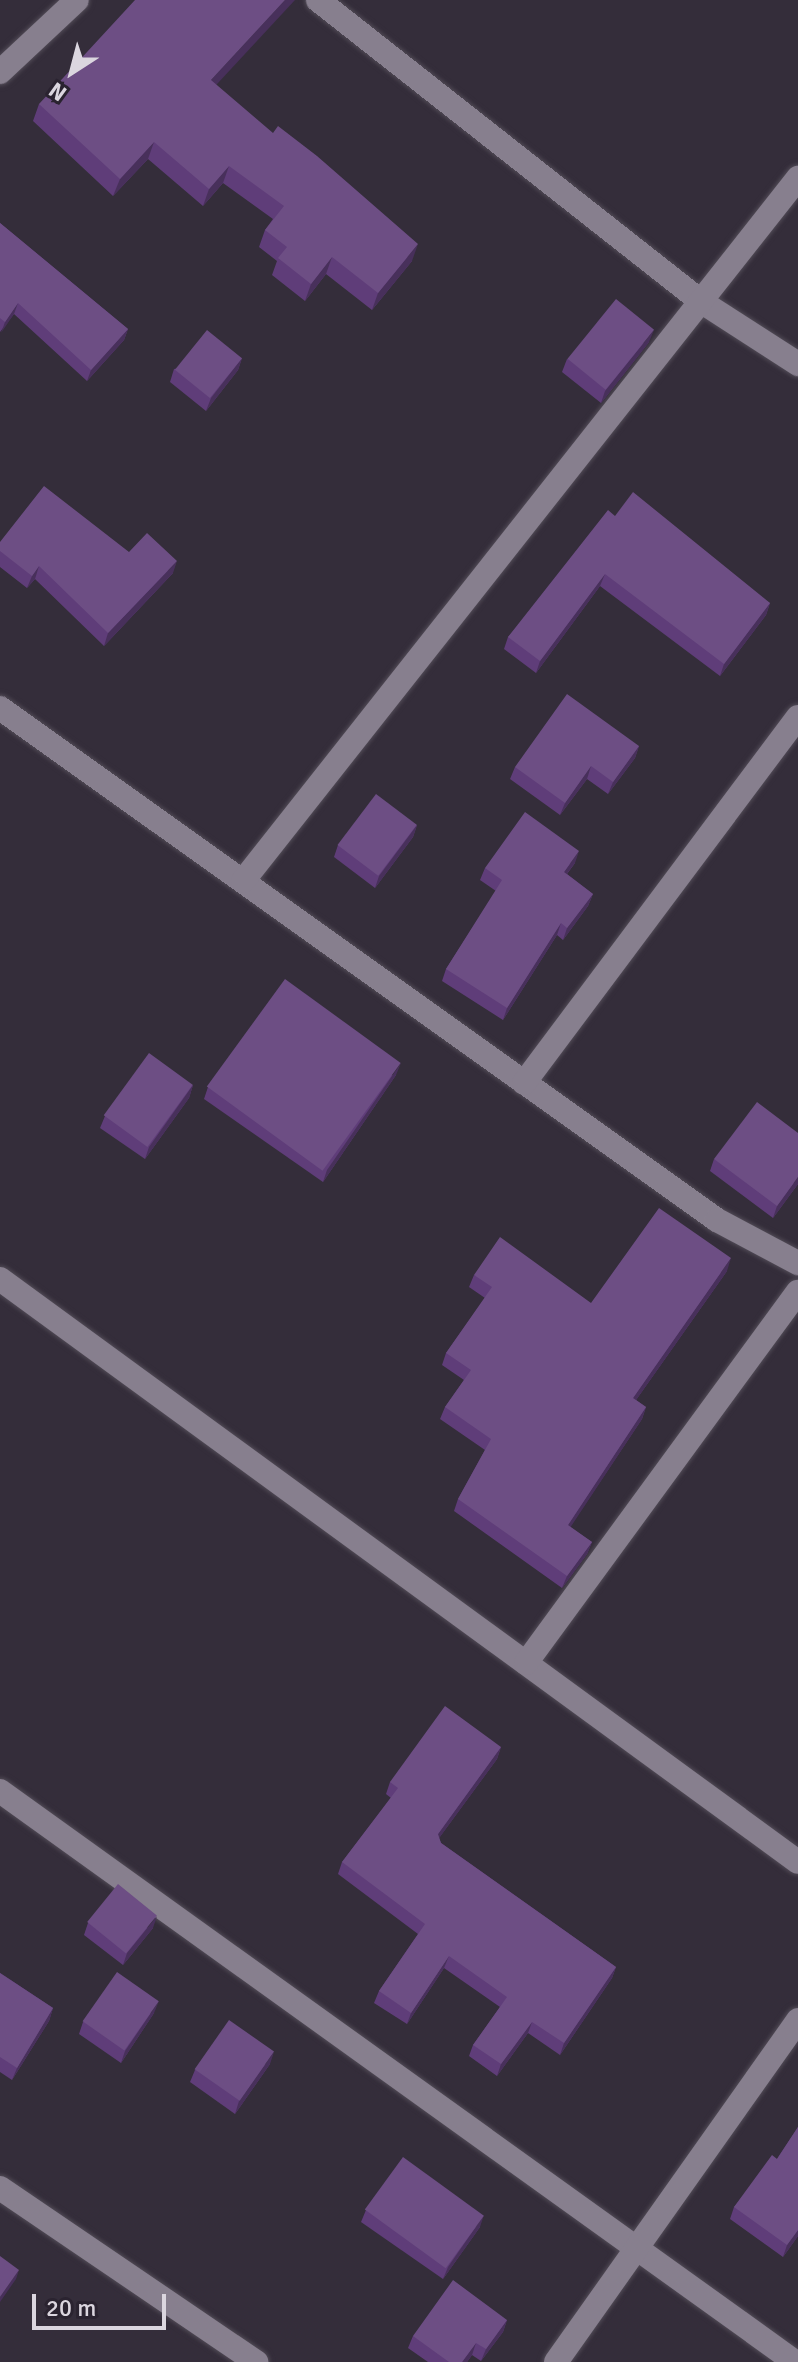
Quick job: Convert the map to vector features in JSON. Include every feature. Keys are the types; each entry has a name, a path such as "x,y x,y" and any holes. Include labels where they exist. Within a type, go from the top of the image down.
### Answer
{"street":[{"path":"0,72 77,0"},
{"path":"318,0 705,304 798,364"},
{"path":"243,881 705,304 798,178"},
{"path":"0,708 717,1220 798,1263"},
{"path":"524,1083 798,717"},
{"path":"0,1279 798,1862"},
{"path":"526,1663 798,1292"},
{"path":"0,1791 795,2362"},
{"path":"556,2362 798,2020"},
{"path":"0,2188 256,2362"}],"building":[{"path":"135,0 285,0 211,80 273,133 278,126 317,156 418,244 378,293 332,257 311,284 278,258 287,247 265,230 284,206 229,166 209,189 154,142 120,179 39,104"},
{"path":"0,223 128,329 91,370 18,303 5,322 0,318"},
{"path":"616,299 654,330 606,390 568,359"},
{"path":"207,330 242,358 210,398 175,370"},
{"path":"44,486 129,552 147,533 177,561 108,633 39,566 32,576 0,551 0,542"},
{"path":"633,492 770,603 724,664 605,574 540,661 508,637 608,510 615,516"},
{"path":"567,694 639,746 613,782 591,766 565,803 515,767"},
{"path":"376,794 417,825 378,876 337,845"},
{"path":"525,812 579,851 564,872 593,894 567,928 561,923 507,1008 446,969 502,880 485,868"},
{"path":"285,979 401,1063 323,1171 207,1087"},
{"path":"149,1053 193,1085 147,1147 104,1115"},
{"path":"757,1102 798,1133 798,1177 777,1206 714,1159"},
{"path":"659,1208 731,1258 633,1398 646,1407 568,1525 592,1542 567,1576 458,1499 491,1439 445,1407 471,1370 446,1353 492,1287 474,1275 500,1237 591,1303"},
{"path":"445,1706 501,1747 438,1834 441,1843 616,1967 564,2043 532,2022 501,2064 473,2045 507,1997 449,1956 411,2013 379,1991 425,1924 342,1862 398,1788 390,1782"},
{"path":"118,1884 157,1915 126,1954 87,1922"},
{"path":"117,1972 159,2001 124,2050 83,2021"},
{"path":"0,1973 53,2008 17,2068 0,2057"},
{"path":"229,2020 274,2052 240,2101 195,2069"},
{"path":"798,2127 798,2230 787,2245 734,2207 772,2155 777,2159"},
{"path":"403,2157 484,2216 446,2268 365,2210"},
{"path":"0,2256 19,2270 0,2297"},
{"path":"453,2280 507,2320 486,2349 476,2343 462,2362 449,2362 413,2336"}]}
